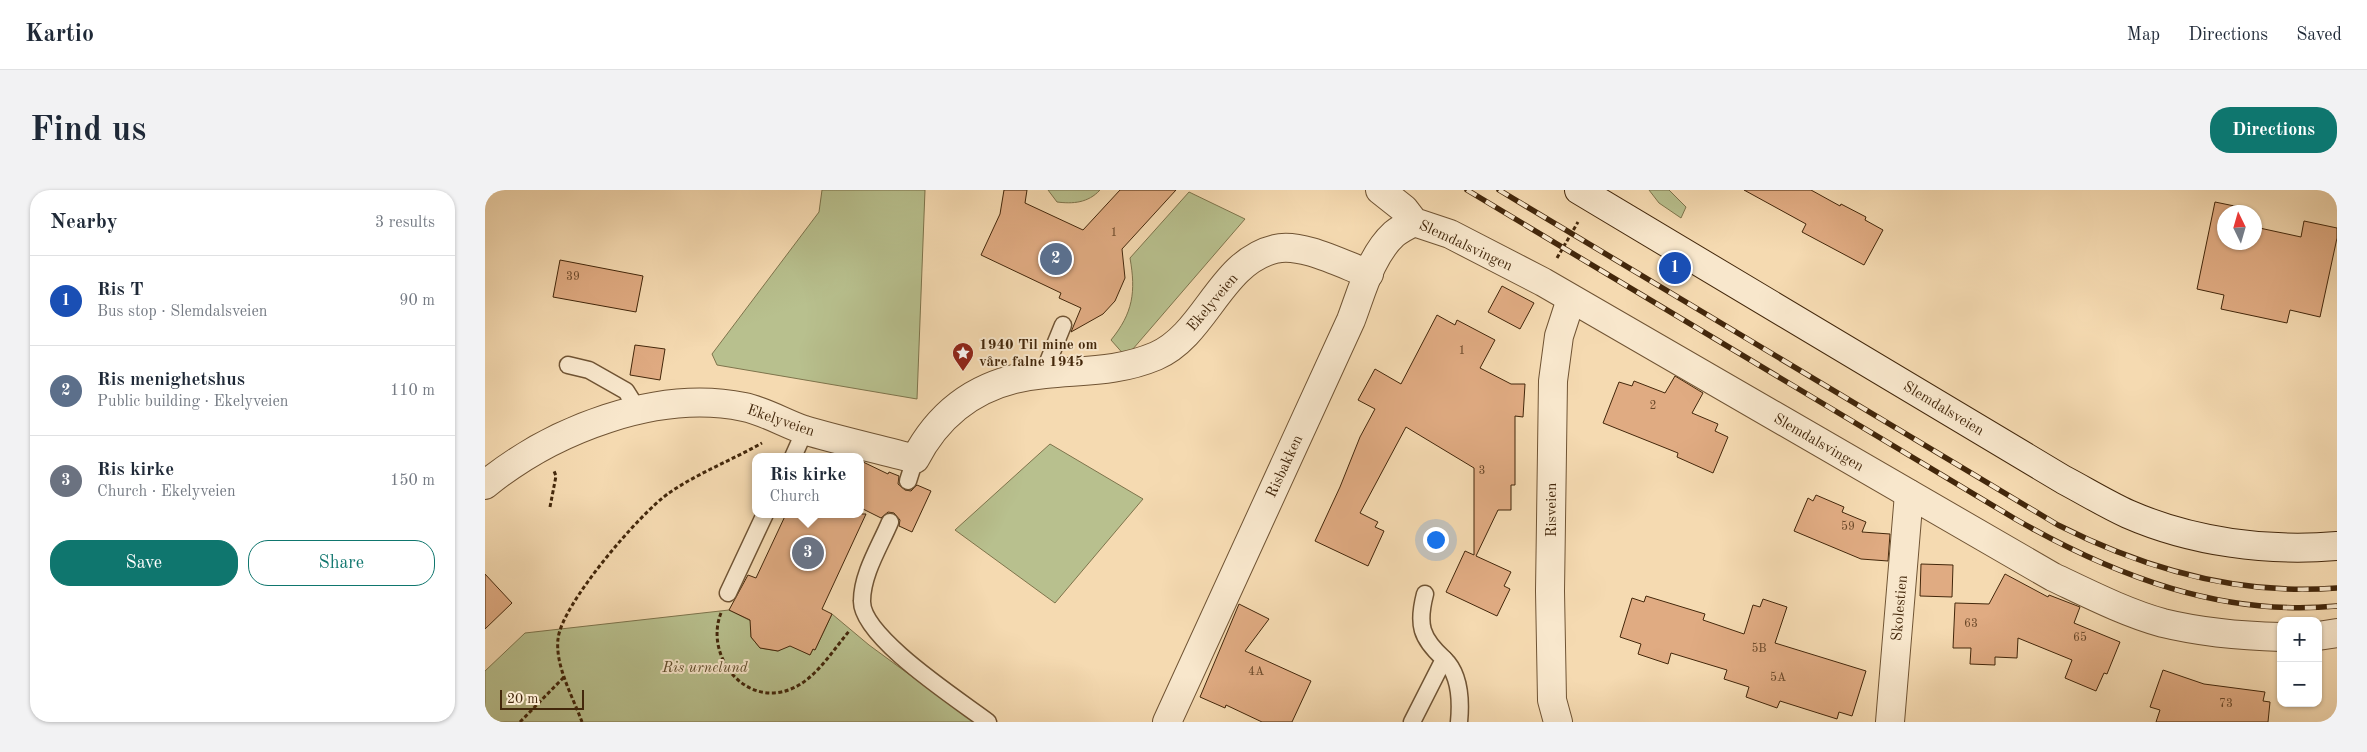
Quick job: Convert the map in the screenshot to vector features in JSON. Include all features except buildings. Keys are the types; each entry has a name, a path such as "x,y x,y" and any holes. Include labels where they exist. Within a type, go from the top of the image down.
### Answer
{"street":[{"name":"Slemdalsvingen","path":"1380,190 1404,209 1414,222 1449,234 1543,282 2016,557 2091,596 2161,622 2233,634 2277,637"},
{"name":"Slemdalsveien","path":"1580,203 2057,475 2129,514 2193,535 2234,543 2291,547 2337,546"},
{"name":"Risbakken","path":"1167,722 1351,320 1379,253 1395,233 1414,222"},
{"name":"Ekelyveien","path":"485,485 523,457 603,420 638,410 672,405 719,404 745,407 912,470 927,436 961,403 993,386 1043,374 1107,371 1144,361 1167,351 1193,327 1242,267 1271,250 1289,247 1302,249 1369,274"},
{"name":"Risveien","path":"1558,722 1552,700 1550,591 1553,381 1559,336 1571,298"},
{"name":"Skolestien","path":"1890,722 1909,494"},
{"path":"2322,635 2337,633"}],"lane":[{"path":"1043,374 1063,325"},
{"path":"568,365 589,370 626,390 638,410"},
{"path":"793,453 796,426"},
{"path":"729,593 763,518"},
{"path":"890,522 864,583 861,601 863,614 893,650 988,722"},
{"path":"1425,594 1420,618 1422,632 1427,644 1450,665 1457,680 1459,722"},
{"path":"1412,722 1443,659"}],"path":[{"path":"1543,282 1580,203"},
{"path":"582,722 565,676 558,640 564,618 573,601 624,537 648,510 668,493 796,426"},
{"path":"729,593 716,625 716,645 721,659 729,673 751,688 771,693 790,690 808,680 863,614"},
{"path":"521,722 565,676"}],"green space":[{"path":"822,190 925,190 917,399 717,365 712,354 819,212"},
{"path":"1048,190 1100,190 1090,198 1080,202 1069,203 1057,202"},
{"path":"1649,190 1669,190 1686,207 1681,218 1659,203"},
{"path":"1189,192 1245,219 1126,357 1111,340 1124,321 1131,302 1133,281 1130,258"},
{"path":"1050,444 1143,499 1055,603 955,530"},
{"name":"Ris urnelund","path":"729,610 751,621 751,637 760,648 778,651 789,644 810,655 813,649 815,650 832,614 869,645 974,722 485,722 485,671 525,633"}],"railway":[{"path":"1467,190 2017,520 2092,559 2131,575 2211,598 2252,605 2294,608 2337,606"},
{"path":"1499,190 2058,525 2091,541 2124,555 2158,566 2228,583 2264,588 2337,588"}],"place":[{"name":"Ris menighetshus","path":"1056,259"},
{"name":"Ris T","path":"1675,268"},
{"name":"1940 Til mine om våre falne 1945","path":"963,372"},
{"name":"Ris kirke","path":"808,553"}]}
